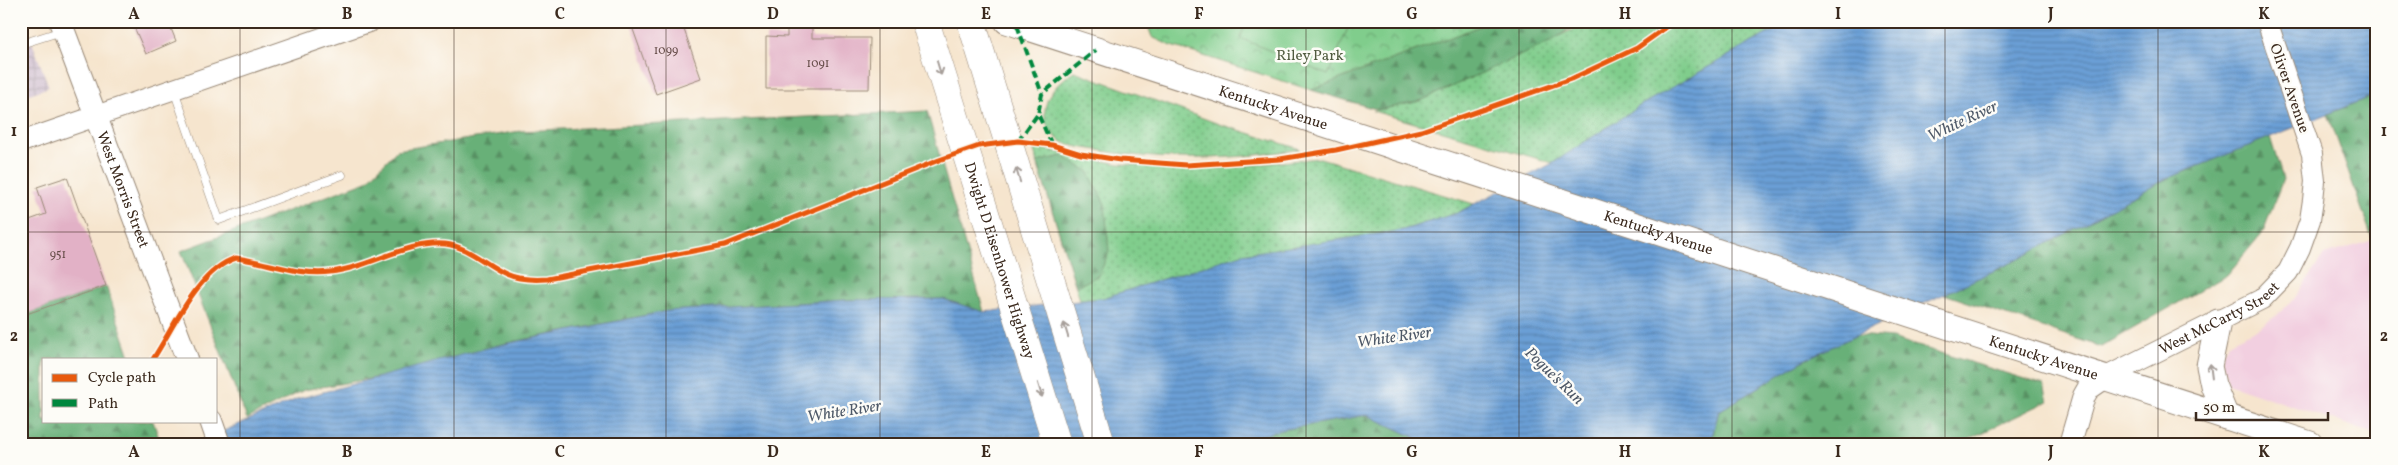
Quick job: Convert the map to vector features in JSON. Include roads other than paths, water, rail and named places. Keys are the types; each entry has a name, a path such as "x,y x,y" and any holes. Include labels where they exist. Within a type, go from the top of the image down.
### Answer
{"highway":[{"name":"Dwight D Eisenhower Highway","path":"925,21 1057,444"},
{"path":"971,21 1101,444"}],"main road":[{"name":"Kentucky Avenue","path":"1007,21 2310,444"},
{"name":"West Morris Street","path":"61,26 188,358"},
{"path":"2218,322 2209,366 2213,385 2226,417"},
{"name":"West McCarty Street","path":"2070,444 2084,396 2088,389 2104,378"},
{"path":"211,422 219,444"}],"street":[{"path":"21,142 371,21"},
{"name":"Oliver Avenue","path":"2267,21 2312,154"},
{"name":"West McCarty Street","path":"2104,378 2262,299 2288,272 2310,220 2315,180 2312,154"}],"lane":[{"path":"21,44 61,26"},
{"path":"174,90 219,220 342,175"}],"water":[{"path":"1790,21 2377,21 2377,94 2164,180 2019,259 1806,359 1719,411 1710,444 1429,444 1367,415 1281,430 1232,444 194,444 297,399 495,346 667,311 845,300 943,299 984,312 1103,298 1242,254 1403,230 1457,213 1553,163 1641,105"}],"park label":[{"name":"Riley Park","path":"1310,55"}],"water label":[{"name":"White River","path":"1962,120"},
{"name":"White River","path":"1394,336"},
{"name":"Pogue's Run","path":"1555,375"},
{"name":"White River","path":"844,410"}]}
